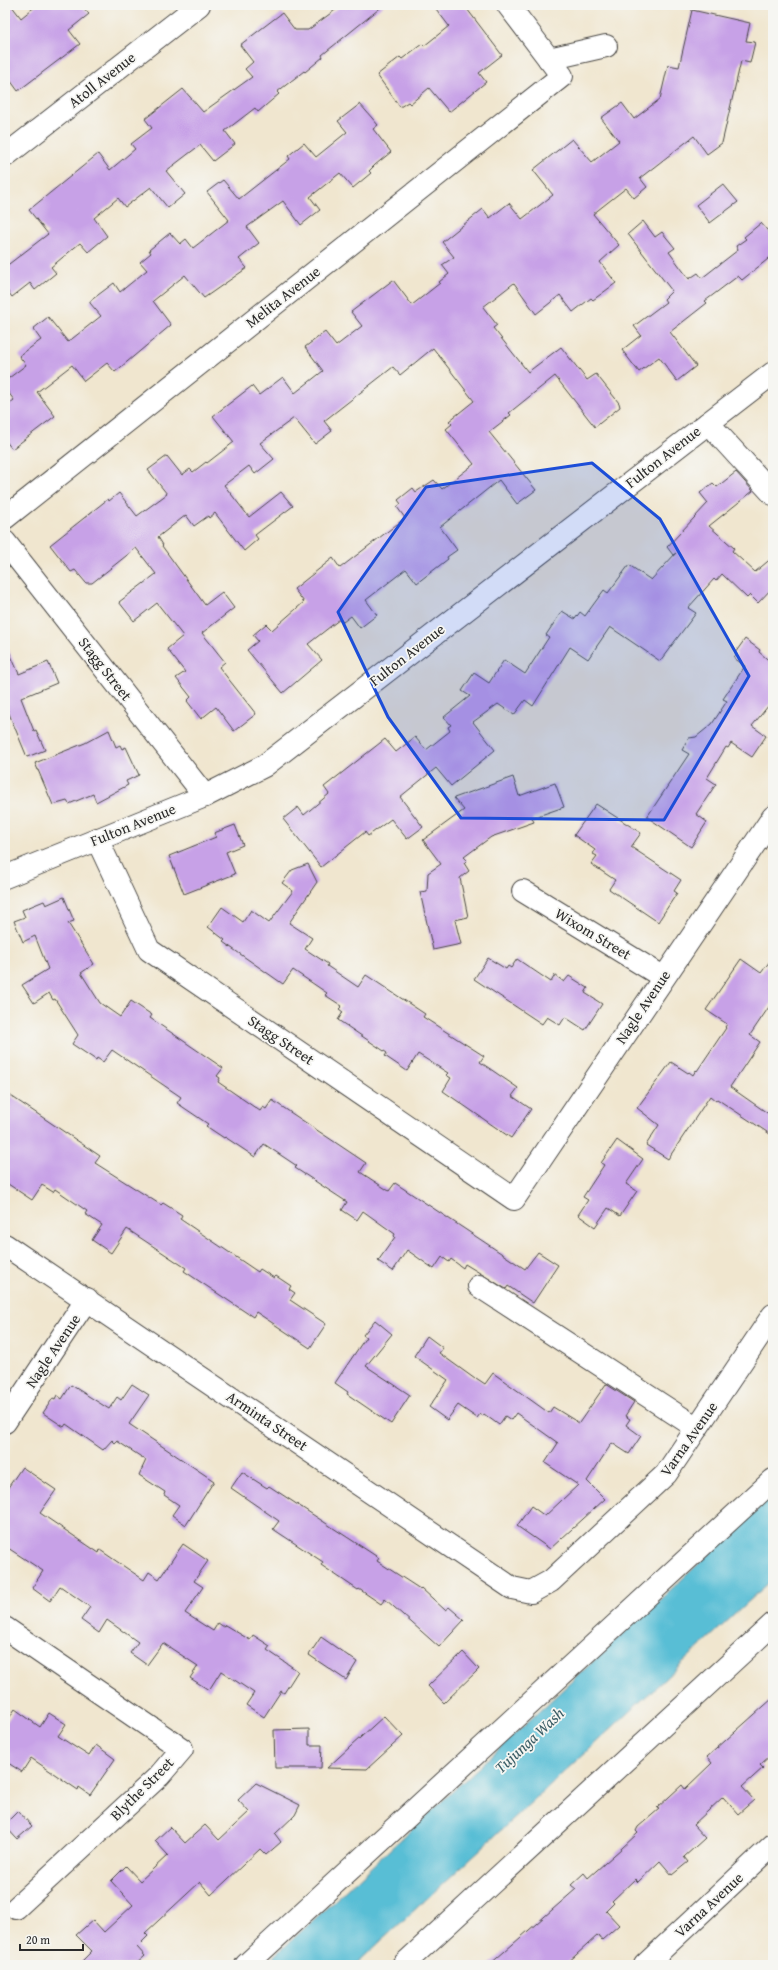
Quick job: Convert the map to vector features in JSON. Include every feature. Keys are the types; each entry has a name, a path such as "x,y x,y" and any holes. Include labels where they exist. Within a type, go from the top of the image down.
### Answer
{"street":[{"name":"Atoll Avenue","path":"5,156 199,5"},
{"path":"508,5 555,67 606,46"},
{"name":"Melita Avenue","path":"5,518 555,67"},
{"name":"Fulton Avenue","path":"5,877 205,796 264,766 773,373"},
{"path":"708,423 773,494"},
{"name":"Stagg Street","path":"5,542 205,796"},
{"name":"Nagle Avenue","path":"514,1199 663,977 773,817"},
{"name":"Stagg Street","path":"97,839 149,950 514,1199"},
{"name":"Wixom Street","path":"523,892 663,977"},
{"name":"Arminta Street","path":"5,1245 87,1299 512,1588 531,1592"},
{"path":"479,1286 697,1428"},
{"name":"Nagle Avenue","path":"5,1422 87,1299"},
{"name":"Varna Avenue","path":"531,1592 551,1581 666,1474 773,1315"},
{"path":"246,1965 773,1480"},
{"path":"402,1965 773,1624"},
{"name":"Blythe Street","path":"5,1628 182,1749 158,1776 16,1908"},
{"name":"Varna Avenue","path":"645,1965 773,1845"}],"highlighted area":[{"path":"592,463 660,519 749,676 664,820 461,818 388,717 338,612 426,487"}],"water":[{"name":"Tujunga Wash","path":"773,1495 773,1579 355,1965 265,1965"}],"building":[{"path":"5,5 11,5 21,18 37,5 81,5 89,14 69,30 80,44 18,91 5,73"},
{"path":"342,5 384,5 322,55 323,57 305,72 304,71 277,92 279,94 258,112 255,108 225,131 235,144 213,161 200,145 166,171 185,194 168,208 151,187 125,207 118,198 94,218 107,236 88,252 80,243 51,267 56,273 35,290 30,283 12,297 5,288 5,267 48,234 29,210 98,154 110,170 135,149 131,144 152,128 145,119 183,89 203,112 252,77 245,69 253,62 240,45 282,13 295,30 308,30"},
{"path":"433,5 464,5 502,55 479,73 486,82 449,112 429,88 410,104 408,102 400,107 377,75 400,57 402,59 422,44 424,46 449,26"},
{"path":"692,10 750,23 746,41 755,42 750,63 741,61 722,143 707,154 694,136 640,178 647,187 634,198 626,188 593,214 619,245 600,262 616,283 593,300 591,298 573,312 560,295 536,314 514,283 483,307 497,325 493,328 528,372 561,347 587,380 596,374 619,403 620,407 595,427 555,376 509,413 511,415 489,432 536,490 517,504 499,480 440,527 457,550 447,557 448,559 417,583 406,569 366,600 377,615 360,628 351,616 343,622 340,619 308,644 322,660 283,693 247,650 258,641 253,635 266,624 272,630 304,602 294,589 333,558 340,568 405,518 397,507 401,504 398,500 413,488 416,492 434,480 442,489 474,464 446,429 452,424 449,421 474,401 433,348 400,375 393,367 324,421 332,431 315,444 294,418 260,443 274,459 255,474 249,466 224,485 249,517 281,492 293,506 255,535 258,539 244,551 215,513 194,526 186,515 158,537 163,545 162,546 205,605 222,592 234,608 202,633 225,662 219,667 256,714 234,731 216,707 201,719 187,701 191,697 176,678 185,672 167,649 183,636 157,603 134,621 119,602 156,574 136,548 92,583 86,583 75,570 71,572 50,545 108,499 109,501 119,493 137,516 167,494 148,470 167,456 182,475 190,469 193,472 206,462 207,463 234,442 213,416 252,386 259,395 283,377 295,393 323,371 305,347 325,332 336,346 362,326 351,312 393,280 412,305 449,274 442,265 454,257 442,242 483,209 490,218 509,203 522,219 553,195 533,170 572,139 592,162 619,141 601,118 622,103 634,119 660,99 668,65 679,67"},
{"path":"360,104 378,125 373,129 391,152 369,171 371,173 353,188 340,173 310,197 320,210 301,225 283,201 247,227 259,243 239,259 247,268 204,298 185,275 153,301 171,325 115,372 107,363 84,381 72,365 37,392 55,416 12,449 5,440 5,407 14,400 5,388 5,381 26,365 19,356 41,340 33,329 48,317 68,342 101,316 90,301 114,283 120,292 147,270 140,262 151,253 149,250 170,233 180,244 186,239 193,248 229,220 207,192 223,180 239,199 290,159 288,156 304,143 316,157 347,132 338,121"},
{"path":"723,184 738,202 710,223 696,205"},
{"path":"643,221 655,237 662,232 675,248 669,252 689,279 698,273 702,278 738,250 736,246 746,239 744,237 761,223 773,237 773,255 742,280 738,276 705,301 707,303 670,332 696,366 677,381 659,357 639,372 622,350 641,335 634,326 666,302 664,299 672,291 628,234"},
{"path":"736,472 753,491 709,526 734,548 732,551 755,572 773,557 773,587 758,603 750,595 747,598 722,574 716,581 714,579 688,608 696,613 660,661 610,627 588,659 570,647 533,706 525,700 514,715 498,704 473,722 495,750 451,786 436,768 400,797 423,827 407,839 391,819 368,836 365,832 321,867 283,819 298,807 304,815 329,794 324,787 385,739 396,752 415,737 426,750 450,731 448,727 451,725 444,717 470,696 462,691 474,673 489,683 504,660 525,674 549,637 546,635 562,611 575,619 580,612 585,616 604,590 608,593 629,565 651,580 676,553 673,555 667,547 708,503 700,493 713,483 717,487"},
{"path":"745,639 760,650 759,652 773,664 773,700 752,726 766,736 752,757 731,743 728,748 726,747 707,778 716,784 696,814 707,822 691,847 647,817 689,754 682,750 689,738 696,737 712,724 727,701 723,699 745,666 734,658 737,654 735,653"},
{"path":"5,642 19,674 48,662 57,683 21,698 34,731 36,730 45,750 27,757 5,704"},
{"path":"109,730 116,747 120,745 122,749 126,747 139,775 126,781 128,785 96,802 93,794 69,804 67,801 53,805 35,763 85,743"},
{"path":"513,777 519,796 555,783 564,807 532,818 534,822 491,837 464,857 467,860 464,863 469,871 460,878 468,917 455,920 461,944 433,950 420,892 427,891 428,873 441,864 423,840 464,810 454,798"},
{"path":"596,804 641,833 631,847 681,880 674,891 677,893 658,922 609,889 615,880 591,864 597,856 593,854 595,850 574,835"},
{"path":"235,825 243,845 226,852 235,874 184,894 169,856 216,837 214,833"},
{"path":"308,864 317,882 289,923 312,938 305,949 328,964 327,966 358,987 366,975 425,1014 423,1017 484,1056 480,1062 518,1088 512,1096 531,1109 511,1138 443,1091 451,1078 446,1075 448,1073 418,1054 407,1071 385,1056 387,1053 338,1020 343,1012 339,1009 342,1006 325,995 327,993 293,970 283,984 223,942 225,940 208,927 222,907 243,922 251,910 269,923 293,891 282,883 292,870"},
{"path":"64,897 74,921 68,923 94,964 81,973 100,1003 120,1017 131,1001 152,1015 150,1018 223,1068 217,1076 220,1078 218,1082 260,1111 263,1107 266,1109 272,1100 366,1163 360,1172 389,1191 395,1183 525,1269 538,1252 558,1265 533,1303 508,1286 506,1289 465,1264 463,1268 451,1259 449,1262 442,1257 434,1269 407,1250 393,1271 378,1261 395,1237 395,1234 363,1211 357,1220 342,1210 347,1202 295,1168 297,1166 264,1144 255,1157 225,1137 224,1138 206,1126 208,1124 177,1103 181,1097 112,1050 103,1062 97,1058 96,1060 72,1044 78,1035 55,999 53,1000 49,993 34,1003 22,985 48,969 35,936 23,942 14,921 25,917 22,910 44,901 46,905"},
{"path":"773,957 773,1001 750,1035 760,1042 730,1087 773,1117 773,1136 717,1099 716,1101 710,1096 668,1159 646,1145 659,1125 637,1108 671,1062 693,1075 696,1070 697,1071 726,1028 725,1027 727,1024 706,1010 741,959 761,973"},
{"path":"488,958 506,969 508,966 511,968 517,959 551,982 555,975 564,982 569,976 588,988 585,993 602,1004 585,1030 565,1017 560,1025 547,1017 542,1024 474,979"},
{"path":"5,1092 100,1156 95,1163 161,1205 163,1203 182,1215 180,1219 258,1272 260,1269 274,1278 276,1276 291,1286 289,1289 295,1293 290,1300 326,1324 310,1348 256,1312 253,1317 184,1271 186,1268 127,1229 111,1253 92,1240 102,1225 85,1214 87,1211 55,1189 53,1192 42,1185 32,1200 5,1182"},
{"path":"617,1140 643,1159 626,1184 637,1191 620,1216 608,1208 595,1227 578,1215 588,1200 583,1197 604,1165 601,1163"},
{"path":"375,1320 392,1334 366,1366 410,1395 391,1424 347,1394 348,1392 335,1383 366,1337 363,1335"},
{"path":"427,1336 443,1348 439,1353 475,1379 476,1378 485,1384 493,1373 549,1413 553,1407 579,1423 606,1384 634,1402 625,1416 630,1419 626,1425 641,1436 629,1454 612,1443 587,1481 605,1499 550,1549 517,1526 531,1506 545,1516 578,1485 545,1463 558,1443 516,1413 511,1420 505,1416 499,1425 484,1414 483,1416 480,1414 477,1418 458,1405 447,1420 429,1407 448,1380 414,1356"},
{"path":"132,1384 149,1395 129,1424 214,1481 186,1525 172,1515 179,1505 164,1495 165,1492 139,1475 146,1460 117,1441 115,1443 112,1440 103,1450 66,1424 64,1427 43,1413 53,1398 55,1399 57,1395 62,1399 71,1385 109,1409 117,1397 121,1400"},
{"path":"22,1467 56,1490 40,1513 99,1553 100,1550 144,1580 149,1572 159,1579 183,1544 208,1561 194,1581 203,1587 185,1613 213,1631 218,1623 224,1627 225,1625 250,1640 253,1635 270,1646 267,1650 298,1671 284,1693 281,1691 264,1717 246,1705 254,1693 221,1671 209,1690 190,1678 198,1666 163,1643 147,1665 130,1653 138,1642 107,1620 99,1633 81,1620 90,1607 60,1586 50,1601 32,1588 43,1571 5,1546 5,1492"},
{"path":"242,1472 267,1488 269,1486 379,1558 377,1561 420,1589 421,1588 445,1610 449,1607 464,1620 439,1647 385,1599 381,1604 359,1589 358,1590 321,1565 323,1562 273,1529 279,1521 231,1488"},
{"path":"321,1637 357,1662 346,1680 309,1655"},
{"path":"463,1652 479,1669 444,1703 428,1686"},
{"path":"773,1698 773,1753 760,1765 763,1768 742,1787 754,1800 738,1814 723,1797 693,1825 705,1838 684,1857 688,1862 672,1875 660,1861 638,1882 635,1879 612,1901 614,1903 606,1911 619,1925 602,1940 598,1935 565,1965 489,1965 576,1889 571,1885 584,1873 588,1878 622,1848 638,1833 636,1831 638,1827 659,1809 657,1808 682,1785 685,1789 712,1763 707,1757"},
{"path":"15,1709 40,1727 49,1713 66,1724 58,1736 89,1756 96,1745 115,1759 90,1795 79,1787 78,1790 31,1758 22,1772 5,1761 5,1724"},
{"path":"384,1716 403,1736 367,1769 327,1768"},
{"path":"309,1729 309,1745 322,1745 321,1768 275,1768 274,1730"},
{"path":"256,1783 300,1805 295,1815 275,1834 281,1842 266,1855 260,1849 211,1895 200,1882 145,1933 148,1936 137,1947 145,1956 135,1965 78,1965 92,1951 76,1935 93,1920 104,1932 133,1905 111,1881 126,1866 140,1881 168,1855 155,1841 170,1827 185,1843 205,1825 219,1840 249,1812 238,1800"},
{"path":"18,1811 32,1826 17,1839 5,1826 5,1824"}]}
